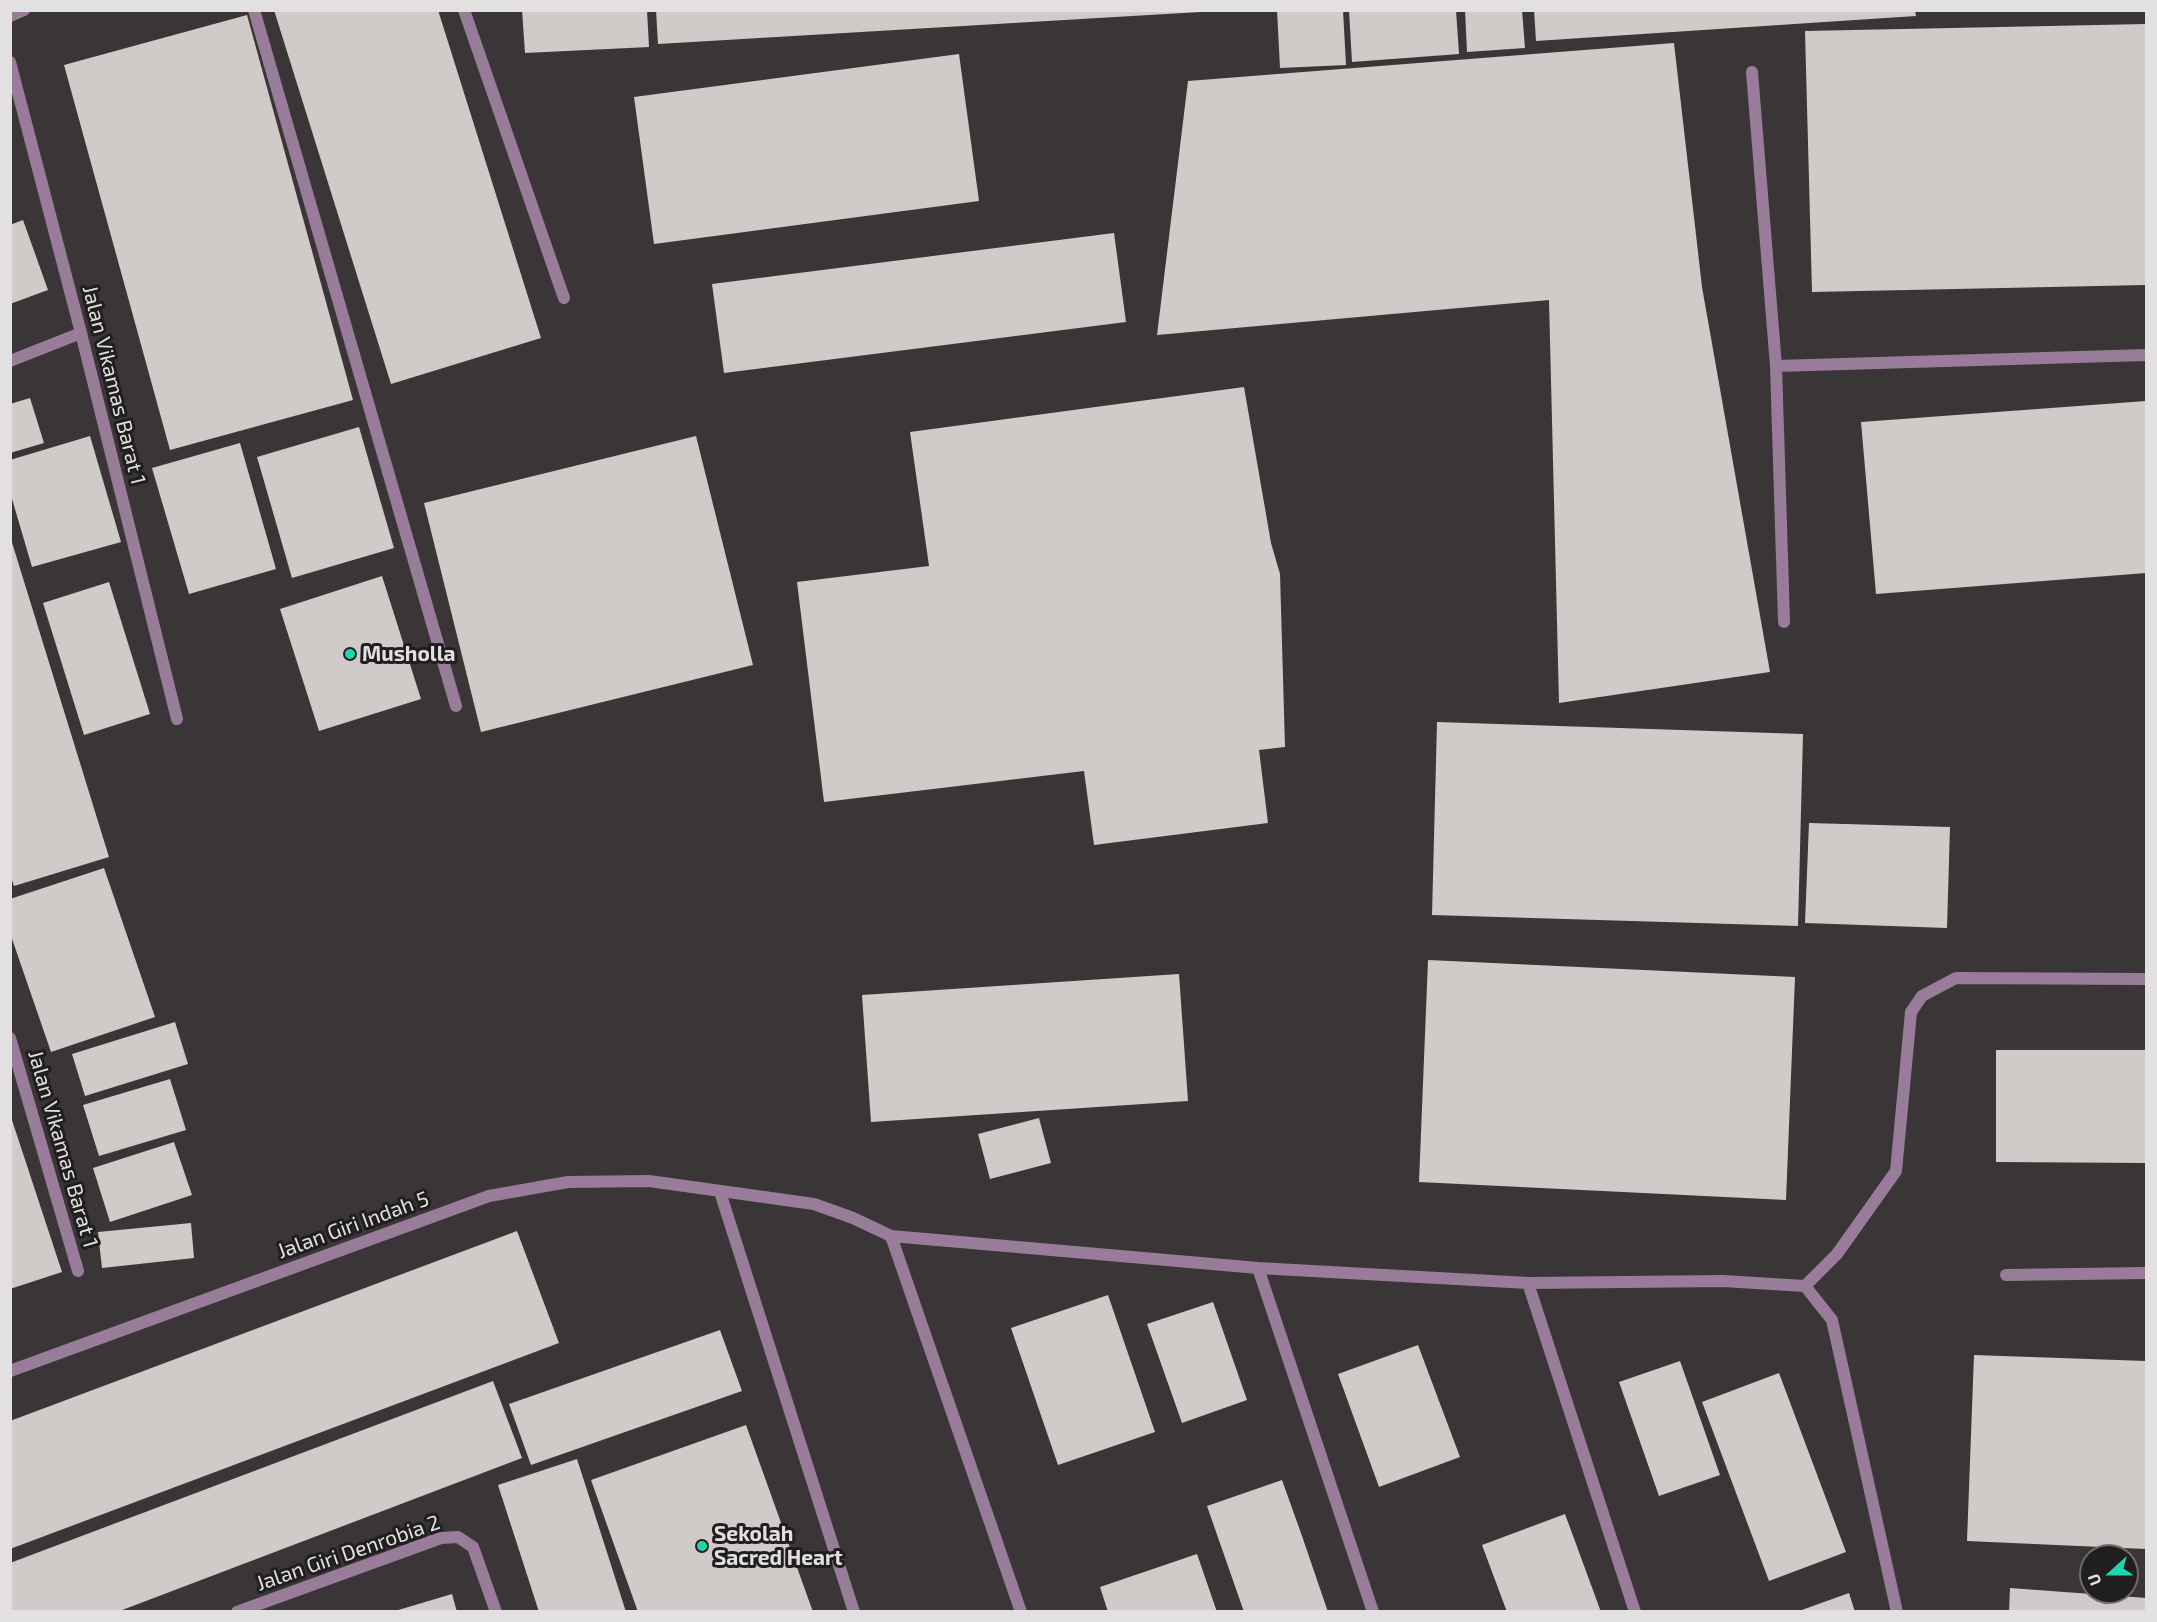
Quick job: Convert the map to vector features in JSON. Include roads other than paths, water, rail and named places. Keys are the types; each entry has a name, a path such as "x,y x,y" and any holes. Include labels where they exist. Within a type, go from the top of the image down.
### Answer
{"street":[{"path":"10,16 24,10"},
{"path":"254,10 456,706"},
{"path":"464,10 564,298"},
{"name":"Jalan Vikamas Barat 1","path":"10,62 81,333 177,719"},
{"path":"1752,72 1776,366 1784,622"},
{"path":"10,362 81,333"},
{"path":"1776,366 2146,355"},
{"path":"1805,1286 1837,1254 1896,1171 1911,1012 1922,996 1956,978 2146,980"},
{"name":"Jalan Vikamas Barat 1","path":"11,1045 78,1271"},
{"name":"Jalan Giri Indah 5","path":"10,1371 489,1196 568,1182 649,1181 814,1204 853,1218 891,1236"},
{"path":"720,1192 854,1611"},
{"path":"1021,1611 891,1236 1258,1268 1528,1282 1723,1281 1805,1286 1832,1320 1897,1611"},
{"path":"1258,1268 1373,1611"},
{"path":"2006,1275 2146,1273"},
{"path":"1528,1282 1635,1611"},
{"name":"Jalan Giri Denrobia 2","path":"237,1611 441,1538 458,1538 473,1547 496,1611"}],"place":[{"name":"Musholla","path":"350,654"},
{"name":"Sekolah Sacred Heart","path":"702,1546"}]}
